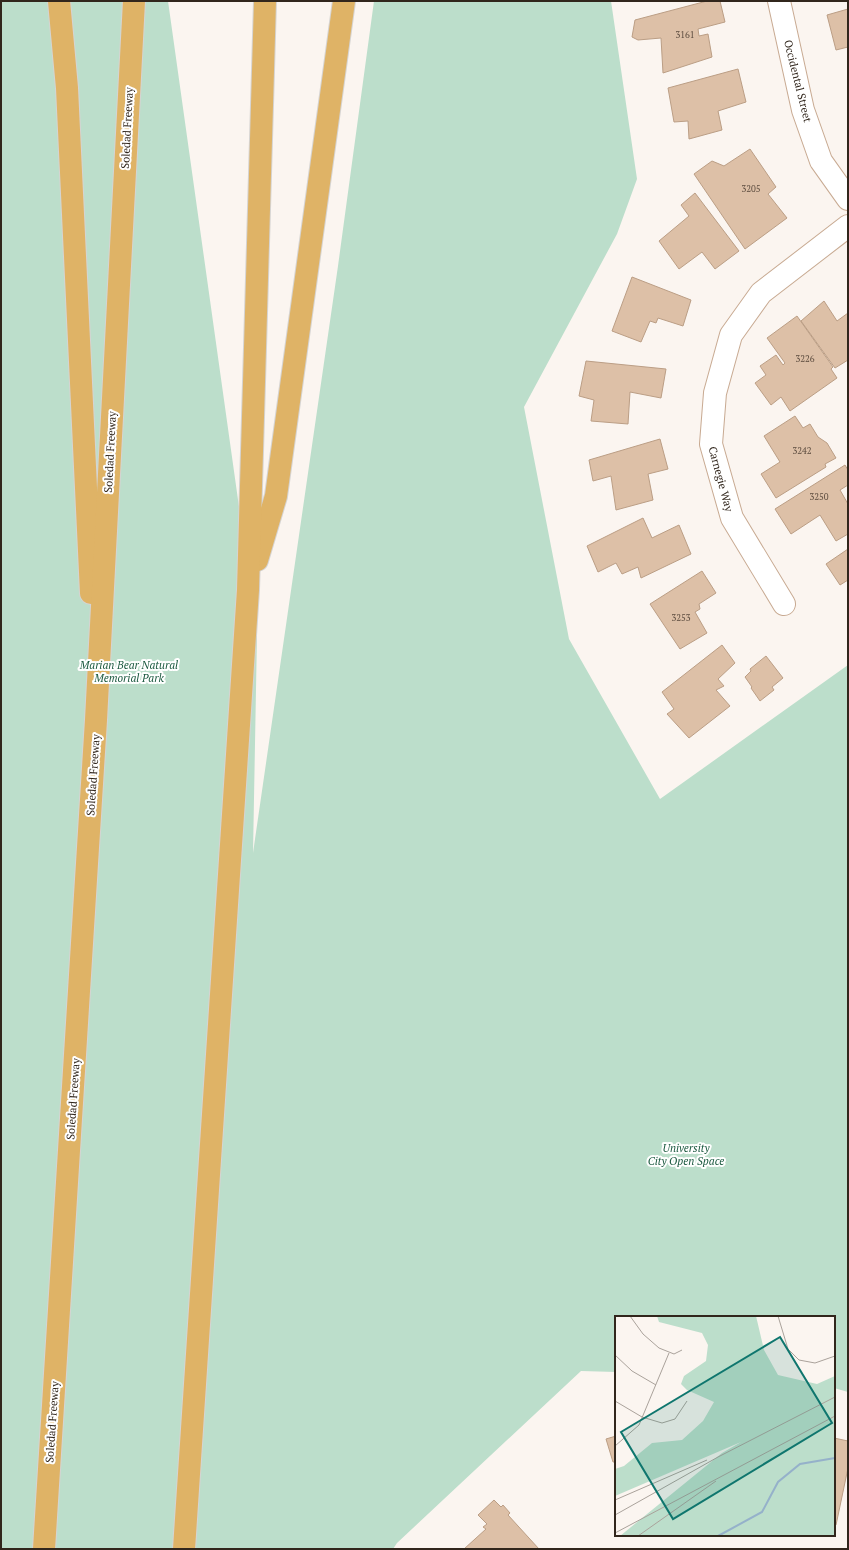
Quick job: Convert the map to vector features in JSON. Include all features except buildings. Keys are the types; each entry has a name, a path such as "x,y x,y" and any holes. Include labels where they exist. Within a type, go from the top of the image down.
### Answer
{"highway":[{"path":"59,1 67,88 96,720"},
{"name":"Soledad Freeway","path":"44,1549 96,720 134,1"},
{"path":"184,1549 248,590 265,1"},
{"path":"248,590 276,496 344,1"}],"street":[{"name":"Occidental Street","path":"779,1 803,110 821,161 848,199"},
{"name":"Carnegie Way","path":"784,604 732,518 711,444 715,393 731,335 761,293 848,226"}],"green space":[{"path":"1,1 168,1 257,635 253,853 338,266 374,1 611,1 637,179 617,234 524,407 569,639 660,799 848,665 848,1392 835,1388 835,1316 615,1316 615,1372 581,1371 397,1543 393,1549 1,1549"}],"park label":[{"name":"Marian Bear Natural Memorial Park","path":"129,671"},
{"name":"University City Open Space","path":"686,1154"}]}
